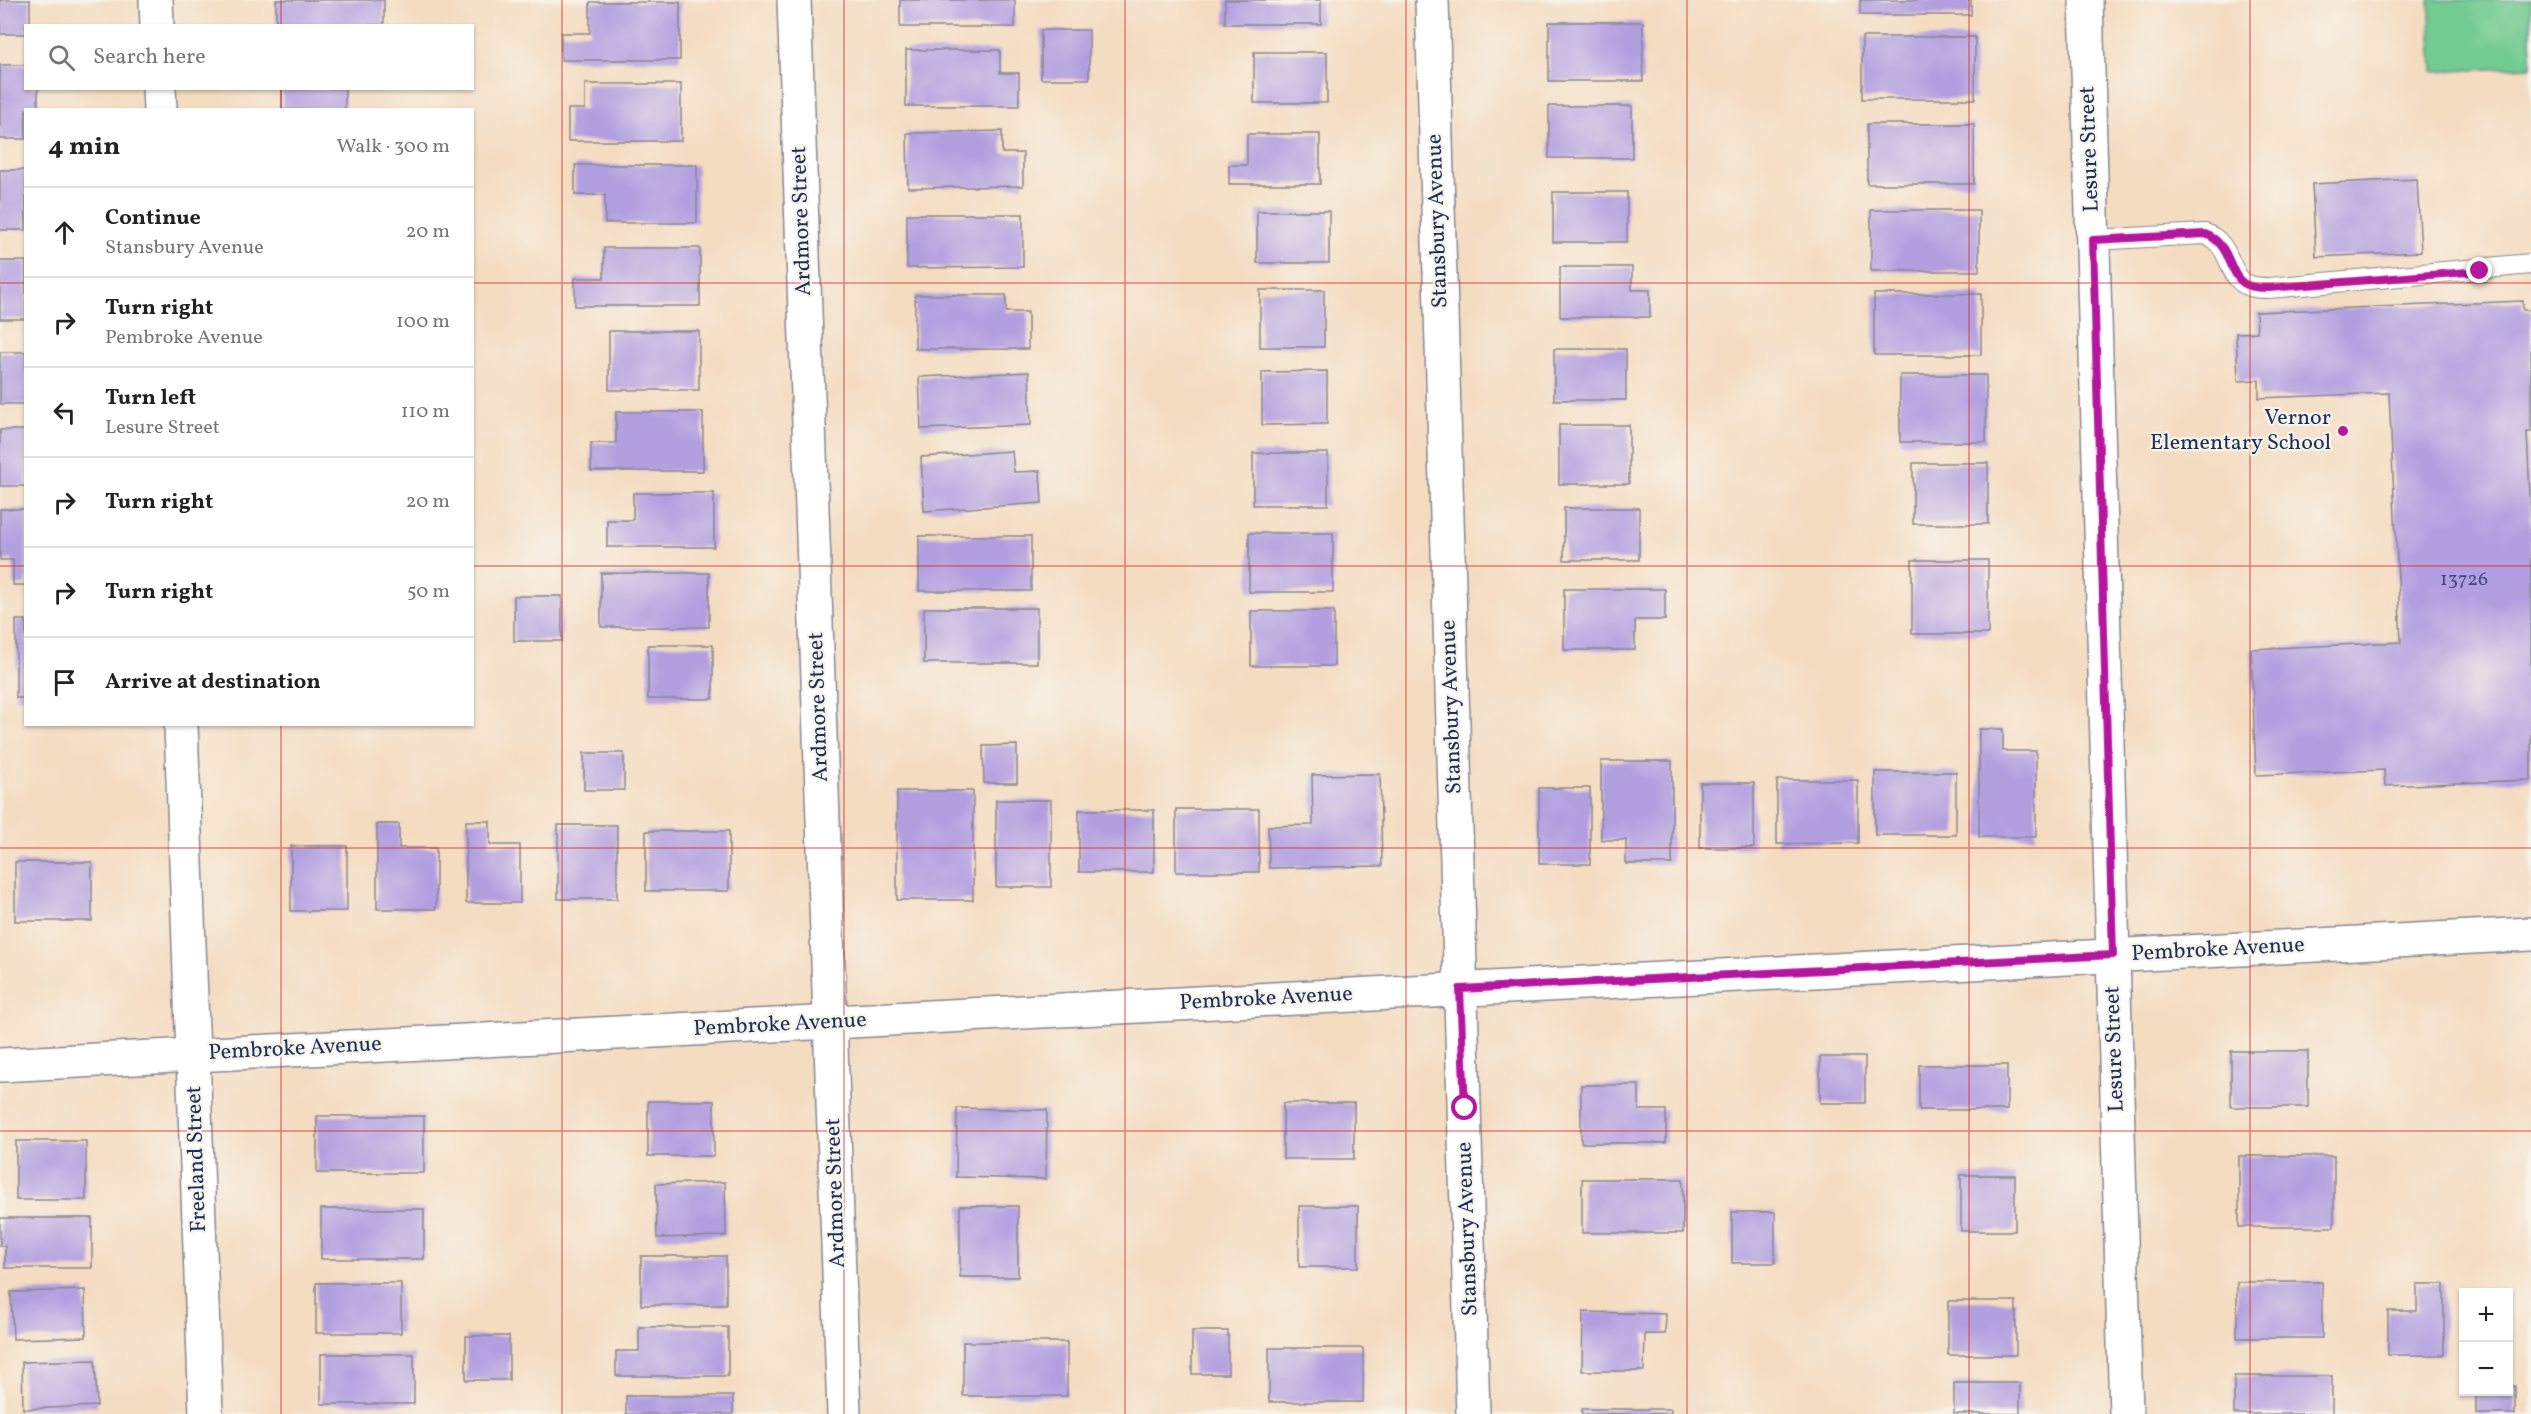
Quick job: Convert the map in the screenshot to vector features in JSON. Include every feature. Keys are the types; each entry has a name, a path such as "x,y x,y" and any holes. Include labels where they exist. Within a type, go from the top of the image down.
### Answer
{"street":[{"path":"156,0 157,24"},
{"name":"Ardmore Street","path":"794,0 844,1414"},
{"name":"Stansbury Avenue","path":"1432,0 1473,1414"},
{"name":"Lesure Street","path":"2086,0 2126,1414"},
{"path":"159,90 160,108"},
{"name":"Freeland Street","path":"181,726 206,1414"},
{"name":"Pembroke Avenue","path":"0,1065 2531,934"}],"lane":[{"path":"2093,240 2205,234 2213,237 2223,246 2235,274 2247,286 2269,288 2531,264"}],"green space":[{"path":"2429,0 2531,0 2531,67 2433,72"}],"building":[{"path":"0,0 30,0 30,24 24,24 24,34 0,34"},
{"path":"276,0 384,0 384,24 276,24"},
{"path":"900,0 1015,0 1015,27 900,27"},
{"path":"1225,0 1321,0 1321,24 1225,24"},
{"path":"1860,0 1971,0 1971,15 1860,15"},
{"path":"590,2 680,2 680,60 561,60 561,33 590,33"},
{"path":"1549,22 1643,22 1643,81 1549,81"},
{"path":"1041,30 1089,30 1089,79 1041,79"},
{"path":"1862,37 1975,37 1975,99 1862,99"},
{"path":"906,50 1000,50 1000,73 1019,73 1019,106 906,106"},
{"path":"1254,52 1327,52 1327,103 1254,103"},
{"path":"0,65 24,65 24,90 38,90 38,108 24,108 24,139 0,139"},
{"path":"585,84 681,84 681,141 568,141 568,109 585,109"},
{"path":"282,90 345,90 345,108 282,108"},
{"path":"1549,106 1632,106 1632,158 1549,158"},
{"path":"1867,124 1974,124 1974,184 1867,184"},
{"path":"1002,131 1002,153 1023,153 1023,186 908,188 907,133"},
{"path":"1247,134 1320,134 1320,184 1229,184 1229,165 1247,165"},
{"path":"575,165 697,165 697,223 605,223 605,195 575,195"},
{"path":"0,170 24,170 24,230 0,230"},
{"path":"2417,179 2421,252 2316,257 2312,184"},
{"path":"1553,192 1627,192 1627,242 1553,242"},
{"path":"1871,210 1979,210 1979,271 1871,271"},
{"path":"1257,211 1329,211 1329,263 1257,263"},
{"path":"907,214 1023,214 1023,267 907,268"},
{"path":"604,248 700,248 700,306 575,306 575,278 604,278"},
{"path":"0,261 24,261 24,319 0,319"},
{"path":"1560,267 1632,267 1632,290 1650,290 1650,317 1560,317"},
{"path":"1260,290 1324,290 1324,347 1260,347"},
{"path":"1874,294 1981,294 1981,355 1874,355"},
{"path":"915,295 1006,295 1006,312 1028,312 1028,349 915,349"},
{"path":"2523,301 2523,310 2531,310 2531,432 2527,432 2531,517 2531,780 2385,786 2384,770 2256,775 2251,649 2401,642 2389,393 2259,398 2259,380 2238,381 2236,333 2257,332 2256,312"},
{"path":"609,331 699,331 699,390 609,390"},
{"path":"1554,349 1626,349 1626,400 1554,400"},
{"path":"0,352 24,352 24,404 0,404"},
{"path":"1327,371 1327,424 1262,425 1262,372"},
{"path":"1029,372 1031,425 921,429 919,377"},
{"path":"1900,375 1986,375 1986,442 1900,442"},
{"path":"616,412 703,412 703,471 591,471 591,443 616,443"},
{"path":"1559,425 1629,425 1629,484 1559,484"},
{"path":"0,430 24,430 24,486 0,486"},
{"path":"1012,451 1014,472 1040,471 1042,503 924,511 921,457"},
{"path":"1253,453 1328,453 1328,505 1253,505"},
{"path":"1913,463 1988,463 1988,524 1913,524"},
{"path":"633,493 714,493 714,547 607,547 607,520 633,520"},
{"path":"1564,508 1639,508 1639,560 1564,560"},
{"path":"0,509 24,509 24,585 13,585 13,560 0,560"},
{"path":"1249,533 1333,533 1333,592 1249,592"},
{"path":"919,536 1031,536 1031,591 919,591"},
{"path":"1912,560 1988,560 1988,634 1912,634"},
{"path":"601,573 709,573 709,627 601,627"},
{"path":"1564,589 1665,589 1665,620 1635,620 1635,650 1564,650"},
{"path":"514,596 562,596 562,641 514,641"},
{"path":"924,608 1037,608 1037,663 924,663"},
{"path":"1251,611 1334,611 1334,666 1251,666"},
{"path":"16,620 24,620 24,698 16,698"},
{"path":"648,645 713,645 713,699 648,699"},
{"path":"1979,729 2003,729 2003,751 2036,751 2036,837 1979,837"},
{"path":"1017,745 1017,783 984,783 983,746"},
{"path":"584,753 624,753 624,790 584,790"},
{"path":"1601,761 1672,761 1672,864 1626,864 1626,840 1601,840"},
{"path":"1875,772 1956,772 1956,835 1875,835"},
{"path":"1380,774 1382,866 1269,868 1268,826 1313,825 1312,775"},
{"path":"1777,780 1858,780 1858,843 1777,844"},
{"path":"1700,783 1754,783 1754,848 1700,848"},
{"path":"1539,788 1590,788 1590,864 1539,864"},
{"path":"897,791 973,791 973,900 897,900"},
{"path":"996,800 1051,800 1051,887 996,887"},
{"path":"1176,809 1259,809 1259,872 1176,872"},
{"path":"1079,810 1154,810 1154,872 1079,872"},
{"path":"466,821 490,821 490,845 520,845 520,903 466,903"},
{"path":"377,824 399,824 399,848 436,848 436,909 377,909"},
{"path":"558,825 617,825 617,899 558,899"},
{"path":"646,831 729,831 729,891 646,891"},
{"path":"291,846 347,846 347,911 291,911"},
{"path":"15,862 92,862 92,921 15,921"},
{"path":"2231,1051 2308,1051 2308,1107 2231,1107"},
{"path":"1820,1057 1865,1057 1865,1103 1820,1103"},
{"path":"1919,1065 2007,1065 2007,1110 1919,1110"},
{"path":"1581,1085 1639,1085 1639,1110 1666,1110 1666,1143 1581,1143"},
{"path":"648,1101 714,1101 714,1156 648,1156"},
{"path":"1283,1103 1354,1103 1354,1159 1283,1159"},
{"path":"957,1108 1047,1110 1046,1179 956,1177"},
{"path":"317,1116 424,1116 424,1173 317,1173"},
{"path":"16,1141 86,1141 86,1200 16,1200"},
{"path":"2239,1156 2334,1156 2334,1227 2239,1227"},
{"path":"1961,1175 2015,1175 2015,1231 1961,1231"},
{"path":"1582,1179 1683,1179 1683,1233 1582,1233"},
{"path":"725,1182 726,1236 657,1238 656,1184"},
{"path":"960,1206 1018,1206 1018,1277 960,1277"},
{"path":"1299,1206 1358,1206 1358,1267 1299,1267"},
{"path":"321,1209 424,1209 424,1259 321,1259"},
{"path":"1732,1212 1775,1212 1775,1263 1732,1263"},
{"path":"0,1218 92,1218 92,1268 5,1268 5,1246 0,1246"},
{"path":"641,1256 726,1256 726,1305 641,1305"},
{"path":"2237,1282 2322,1282 2322,1338 2237,1338"},
{"path":"316,1283 401,1283 401,1333 316,1333"},
{"path":"2417,1284 2444,1284 2444,1355 2388,1355 2388,1311 2417,1311"},
{"path":"85,1290 86,1337 13,1339 11,1292"},
{"path":"1948,1301 2016,1301 2016,1355 1948,1355"},
{"path":"1583,1312 1666,1314 1665,1334 1645,1334 1644,1371 1582,1371"},
{"path":"639,1327 728,1327 728,1376 616,1376 616,1351 639,1351"},
{"path":"1192,1331 1228,1331 1228,1374 1192,1374"},
{"path":"466,1336 509,1336 509,1380 466,1380"},
{"path":"963,1342 1067,1342 1067,1396 963,1396"},
{"path":"1269,1348 1363,1348 1363,1402 1269,1402"},
{"path":"321,1354 414,1354 414,1404 321,1404"},
{"path":"95,1360 97,1406 23,1409 22,1362"},
{"path":"2234,1376 2332,1376 2332,1414 2234,1414"},
{"path":"1954,1383 2020,1383 2020,1414 1954,1414"},
{"path":"2513,1386 2515,1386 2515,1414 2476,1414 2476,1396 2513,1396"},
{"path":"626,1396 733,1396 733,1414 626,1414"},
{"path":"1582,1409 1671,1409 1671,1414 1582,1414"}],"place":[{"name":"Vernor Elementary School","path":"2343,431"}],"route":[{"path":"1465,1108 1460,989 2113,955 2093,240 2205,234 2213,237 2223,246 2235,274 2247,286 2269,288 2480,271"}]}
